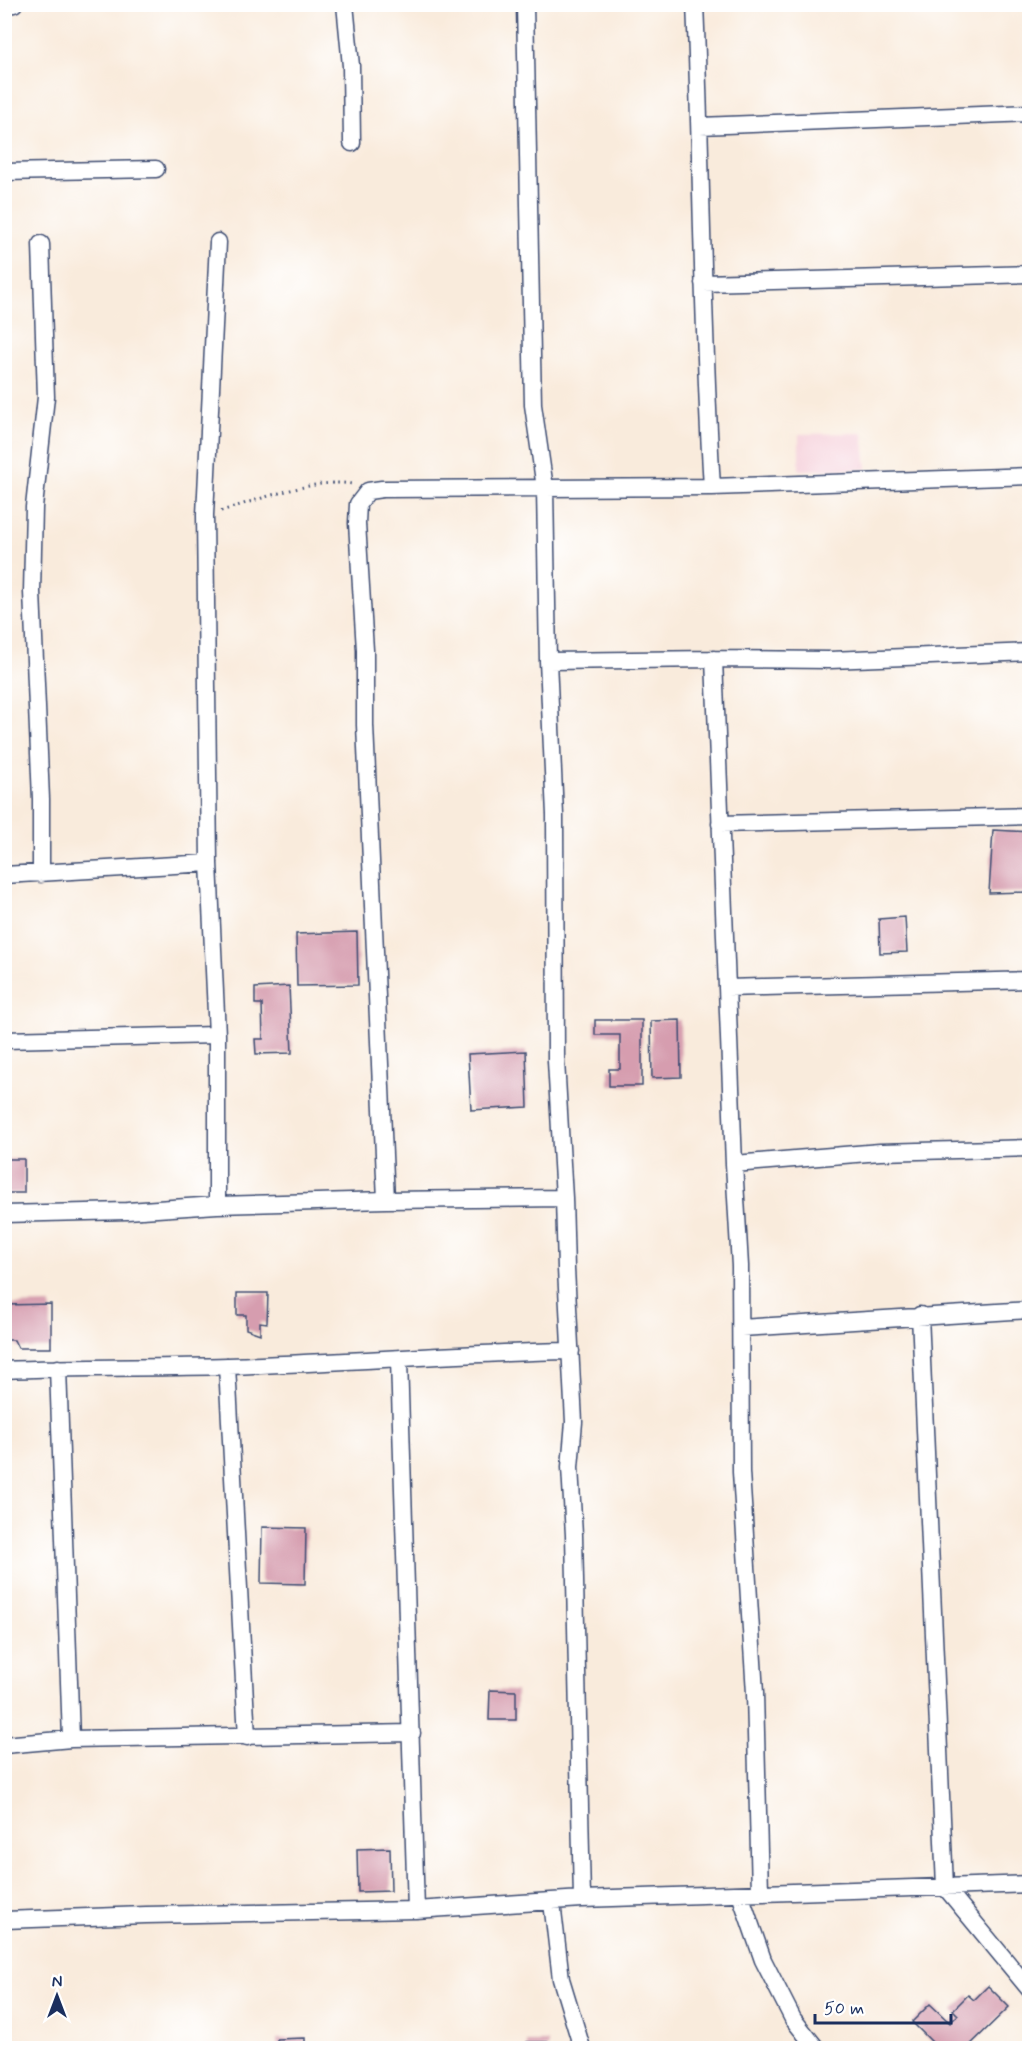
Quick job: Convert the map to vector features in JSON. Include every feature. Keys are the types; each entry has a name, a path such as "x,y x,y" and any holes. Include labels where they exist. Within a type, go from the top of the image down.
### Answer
{"street":[{"path":"4,5 14,4"},
{"path":"345,4 351,66 352,143"},
{"path":"525,4 533,405 545,488 548,662 555,815 556,1072 574,1422 570,1467 574,1535 582,1899"},
{"path":"695,4 712,487"},
{"path":"700,126 1029,113"},
{"path":"4,172 156,169"},
{"path":"217,1205 217,1035 209,863 205,515 218,242"},
{"path":"40,244 46,397 34,507 32,592 41,799 41,874"},
{"path":"704,283 1029,274"},
{"path":"386,1200 366,737 365,650 357,523 358,504 368,492 382,489 712,487 1029,477"},
{"path":"548,662 714,659 830,660 1029,652"},
{"path":"714,659 740,1266 741,1472 755,1693 759,1892"},
{"path":"720,824 1029,816"},
{"path":"4,875 209,863"},
{"path":"727,988 1029,980"},
{"path":"4,1040 217,1035"},
{"path":"734,1164 880,1152 1029,1148"},
{"path":"4,1214 386,1200 564,1198"},
{"path":"741,1328 1029,1310"},
{"path":"920,1316 945,1887 1029,1990"},
{"path":"4,1370 227,1366 399,1360 491,1352 571,1351"},
{"path":"399,1360 416,1910"},
{"path":"227,1366 247,1737"},
{"path":"58,1368 71,1739"},
{"path":"4,1745 71,1739 412,1733"},
{"path":"4,1920 416,1910 582,1899 1029,1884"},
{"path":"740,1894 768,1970 793,2019 816,2049"},
{"path":"552,1902 561,1979 582,2049"}],"path":[{"path":"205,515 324,484 341,482 357,484 368,492"}],"shaded area":[{"path":"863,433 867,469 799,470 799,434"}],"building":[{"path":"993,830 1030,832 1030,892 989,893"},
{"path":"905,917 907,952 880,953 879,919"},
{"path":"357,932 358,985 297,986 296,934"},
{"path":"289,986 292,1053 256,1054 255,1039 263,1039 262,1004 255,1004 255,988"},
{"path":"595,1020 642,1020 642,1086 609,1086 609,1069 620,1069 620,1035 595,1035"},
{"path":"680,1020 681,1077 652,1078 651,1021"},
{"path":"526,1051 528,1107 471,1110 468,1054"},
{"path":"4,1159 24,1159 24,1193 4,1193"},
{"path":"237,1293 268,1293 267,1323 260,1322 260,1334 246,1329 246,1315 237,1315"},
{"path":"51,1304 51,1348 18,1348 14,1340 4,1340 4,1305"},
{"path":"262,1527 306,1528 305,1584 261,1583"},
{"path":"490,1690 516,1691 516,1720 489,1720"},
{"path":"390,1848 391,1891 358,1892 357,1849"},
{"path":"988,1986 1009,2007 967,2048 938,2048 912,2022 930,2004 950,2023 958,2015 953,2010 968,1995 974,2000"},
{"path":"305,2038 305,2048 278,2048 277,2039"},
{"path":"527,2042 548,2042 548,2048 527,2048"}]}
